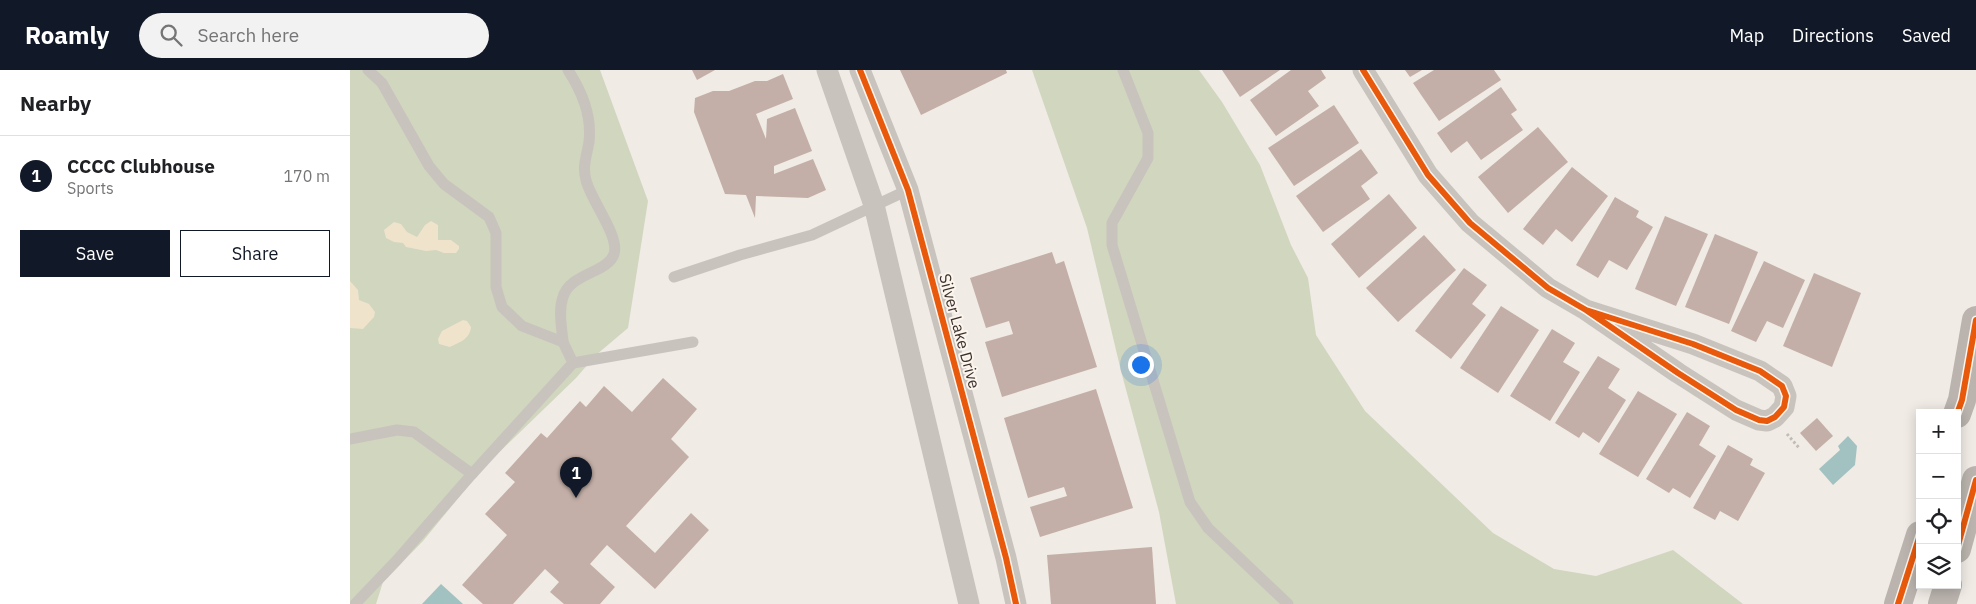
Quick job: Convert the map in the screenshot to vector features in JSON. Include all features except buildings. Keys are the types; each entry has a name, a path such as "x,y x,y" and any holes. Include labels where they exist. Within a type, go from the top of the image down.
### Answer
{"main road":[{"path":"1959,409 1976,320"},
{"path":"1958,544 1976,480"},
{"path":"1898,604 1917,544"},
{"path":"1942,604 1947,589"}],"street":[{"path":"827,70 874,205 969,604"},
{"name":"Silver Lake Drive","path":"860,70 908,190 1006,558 1016,604"},
{"path":"1363,70 1428,175 1470,223 1548,288 1586,310 1736,410 1759,420 1767,421 1776,417 1784,407 1786,396 1782,386 1760,371 1693,344 1586,310"}],"lane":[{"path":"368,70 382,83 429,166 444,184 490,217 496,233 496,287 502,307 522,326 563,342"},
{"path":"568,70 586,107 589,126 589,142 584,163 586,180 613,237 614,254 608,263 571,283 563,296 561,309 563,342 573,363"},
{"path":"1123,70 1148,133 1148,158 1112,223 1112,244 1190,502 1208,528 1288,604"},
{"path":"674,277 740,255 812,235 908,190"},
{"path":"355,604 397,560 573,363 693,342"},
{"path":"350,439 397,430 414,432 472,474"}],"green space":[{"path":"350,70 600,70 648,201 628,328 596,355 576,378 483,468 423,541 383,582 376,604 350,604"},
{"path":"1032,70 1199,70 1222,102 1260,165 1291,245 1308,278 1316,335 1365,411 1493,533 1554,569 1596,576 1673,550 1743,604 1176,604 1159,512 1121,371 1087,228"}],"sand":[{"path":"431,221 438,225 438,240 451,240 459,246 456,253 444,253 436,250 426,251 406,247 403,243 394,242 386,238 384,230 394,222 401,224 407,232 417,237 425,225"},
{"path":"350,281 358,290 359,300 369,304 375,312 374,317 363,329 350,328"},
{"path":"463,320 467,321 471,327 467,337 450,347 439,344 438,339 442,331"}],"water":[{"path":"1848,436 1857,446 1855,465 1833,485 1819,469 1840,450 1838,446"},
{"path":"441,584 463,604 422,604"}],"cycle path":[{"path":"860,70 908,190 1006,558 1016,604"},
{"path":"1363,70 1428,175 1470,223 1548,288 1586,310 1736,410 1759,420 1767,421 1775,417 1784,407 1786,396 1782,386 1760,371 1693,344 1586,310"},
{"path":"1959,409 1976,320"},
{"path":"1958,544 1976,480"},
{"path":"1898,604 1917,544"}],"place":[{"name":"CCCC Clubhouse","path":"576,498"}]}
